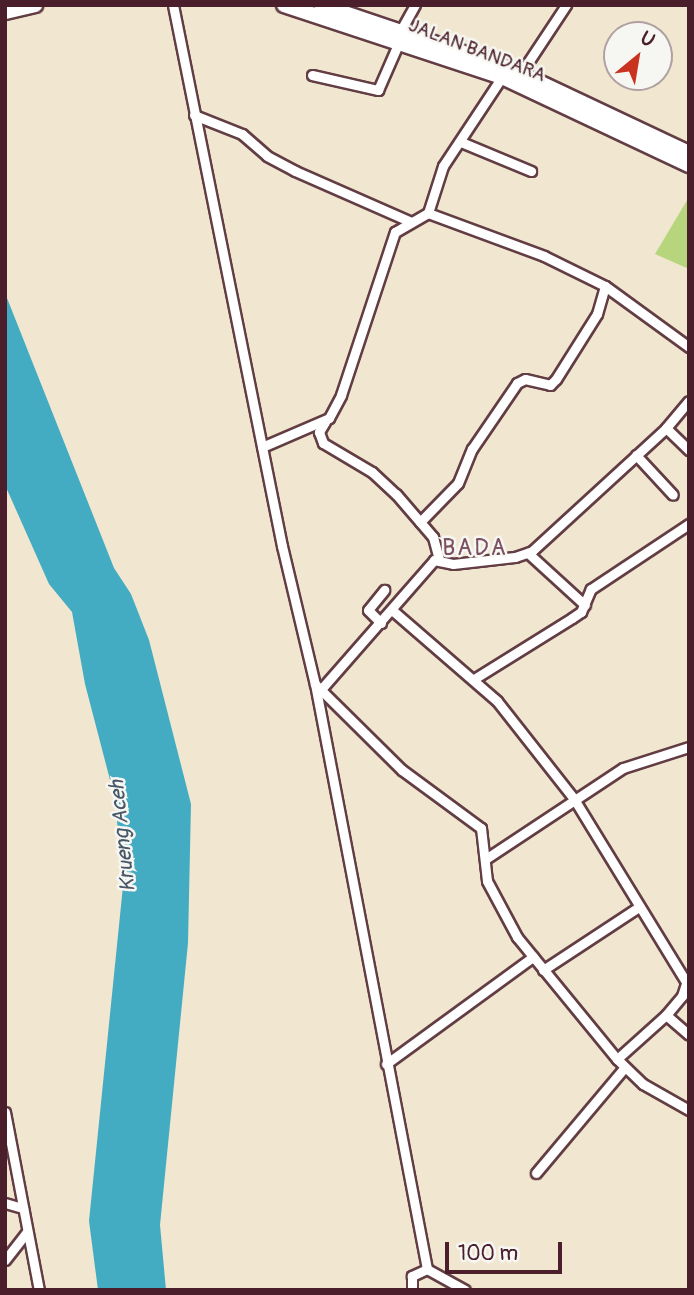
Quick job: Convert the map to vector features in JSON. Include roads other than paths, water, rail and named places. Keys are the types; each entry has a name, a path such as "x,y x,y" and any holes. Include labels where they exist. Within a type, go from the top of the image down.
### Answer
{"highway":[{"path":"5,12 35,5"},
{"name":"JALAN BANDARA","path":"321,5 502,77 689,165"},
{"name":"JALAN BANDARA","path":"290,6 521,73 689,153"}],"street":[{"path":"173,5 303,648 319,685 386,1063 426,1269"},
{"path":"312,75 378,90 415,5"},
{"path":"521,73 566,5"},
{"path":"428,213 443,166 502,77"},
{"path":"194,115 242,134 267,156 307,177 409,221"},
{"path":"461,142 531,171"},
{"path":"319,685 439,559 438,546 421,522 372,472 323,443 319,432 341,395 395,232 409,221 428,213 544,256 606,286 689,347"},
{"path":"421,522 458,482 472,449 517,383 526,379 550,385 556,379 597,314 606,286"},
{"path":"439,559 453,564 527,553 666,428 688,404"},
{"path":"262,447 325,422"},
{"path":"666,428 689,450"},
{"path":"636,455 673,495"},
{"path":"474,679 572,618 585,605 591,589 689,524"},
{"path":"527,553 585,605"},
{"path":"380,623 368,609 384,590"},
{"path":"392,610 474,679 574,799 639,907 687,979 682,996 666,1015 617,1059"},
{"path":"319,685 402,770 481,828 487,858 487,881 533,957 625,1067 643,1084 689,1110"},
{"path":"487,858 623,768 689,747"},
{"path":"543,970 639,907"},
{"path":"386,1063 533,957"},
{"path":"666,1015 689,1035"},
{"path":"536,1173 625,1067"},
{"path":"5,1112 39,1290"},
{"path":"5,1203 23,1208"},
{"path":"5,1260 27,1233"},
{"path":"412,1290 411,1279 426,1269"},
{"path":"426,1269 465,1290"}],"water":[{"name":"Krueng Aceh","path":"5,293 114,568 131,594 149,640 191,804 188,943 160,1225 166,1290 98,1290 89,1221 123,886 115,799 85,684 72,612 49,584 5,485"}],"district":[{"name":"BADA","path":"475,548"}]}
